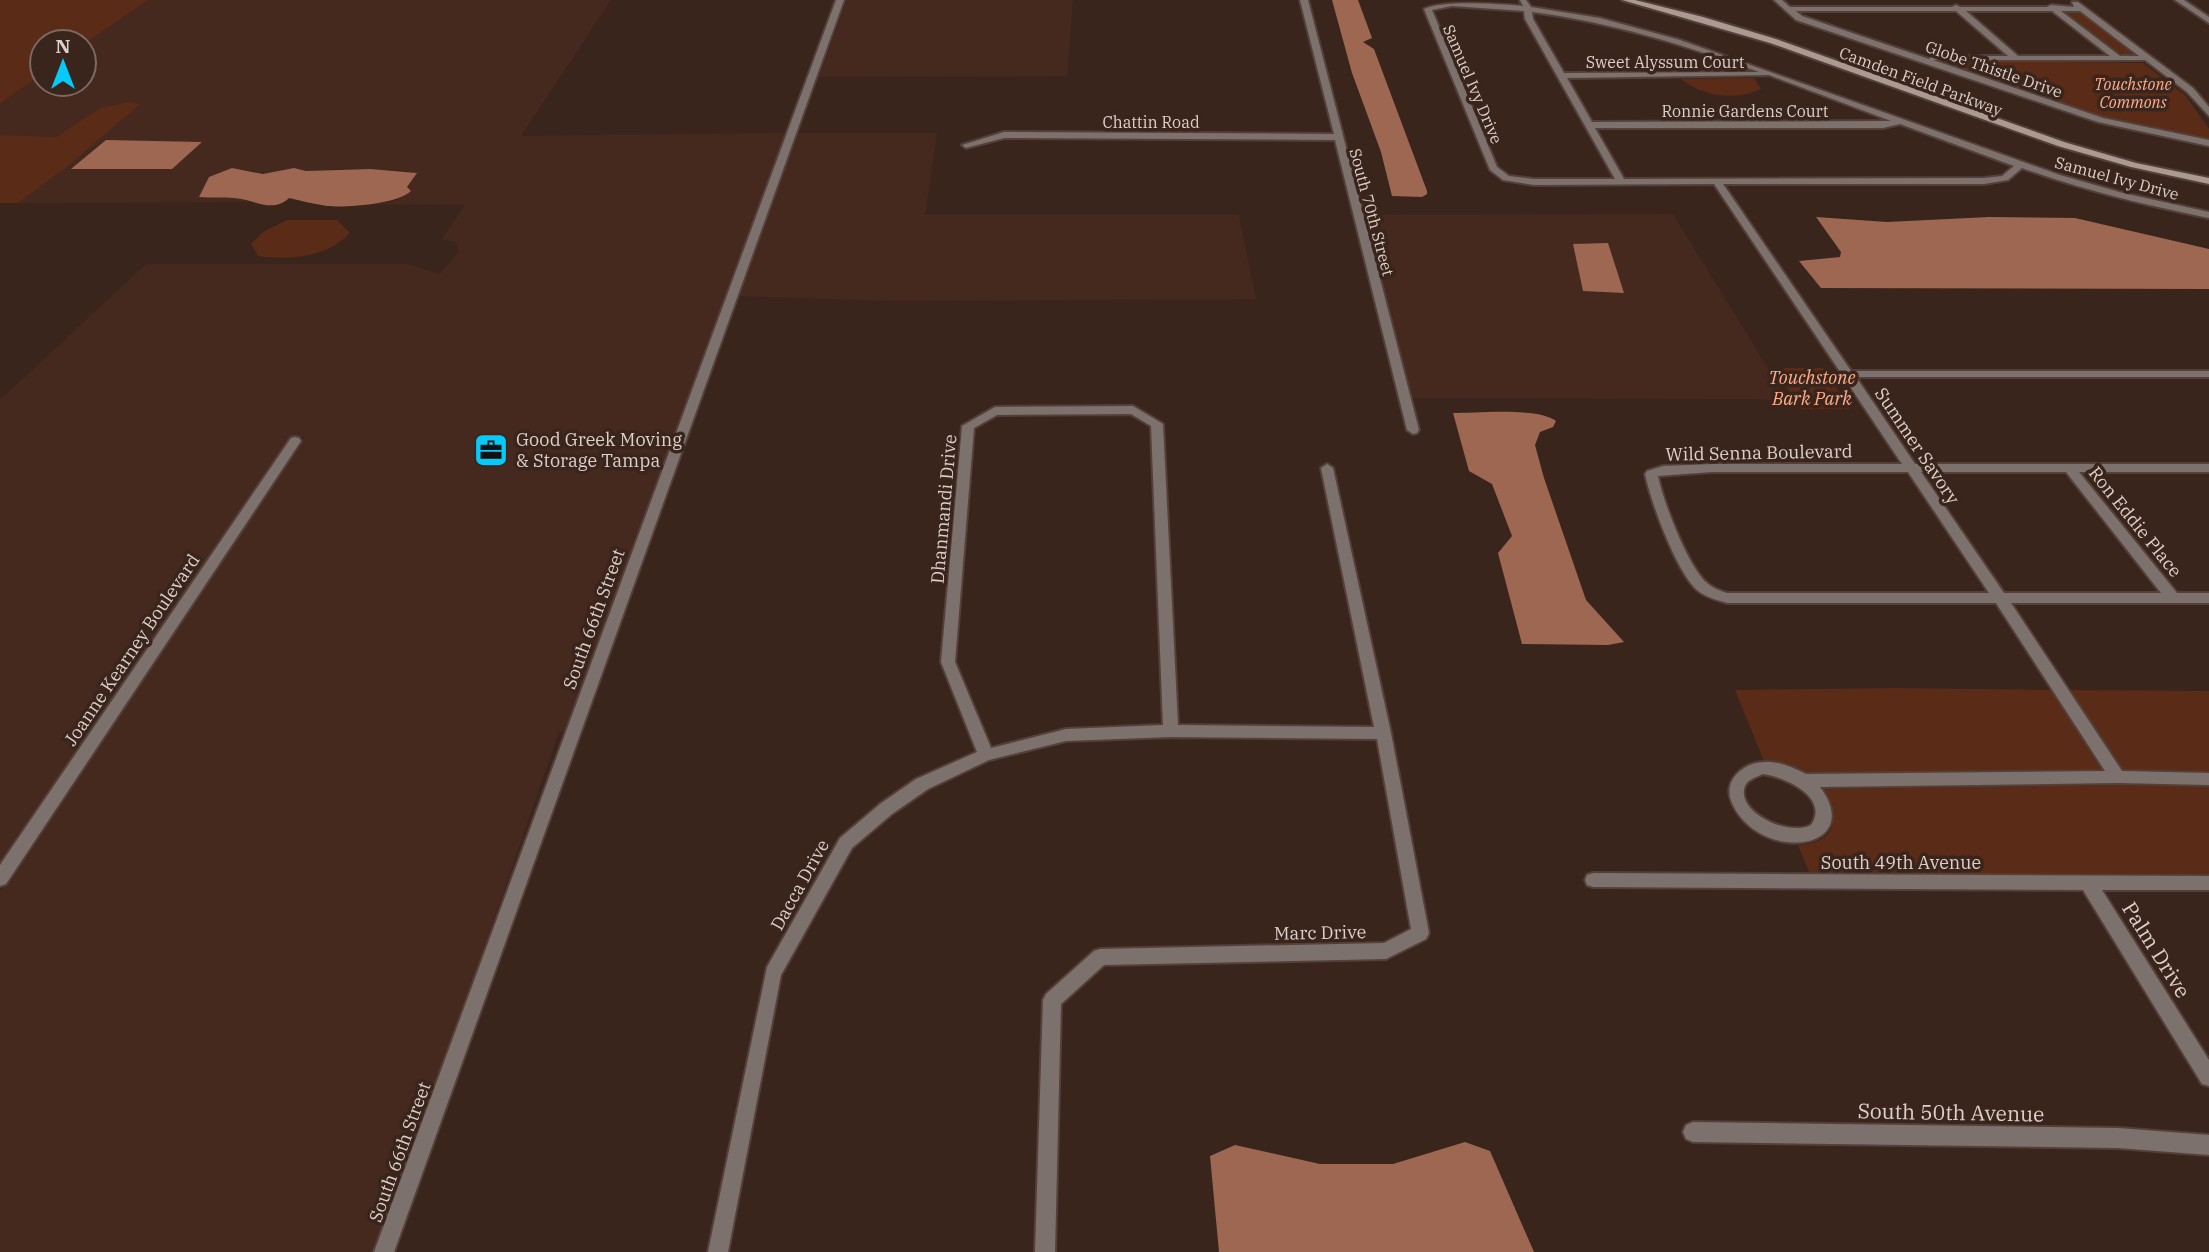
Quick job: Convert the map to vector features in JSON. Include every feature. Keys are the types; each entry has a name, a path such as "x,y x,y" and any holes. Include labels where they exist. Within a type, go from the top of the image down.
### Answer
{"street":[{"name":"South 66th Street","path":"384,1252 840,0"},
{"name":"South 70th Street","path":"1304,0 1413,430"},
{"path":"1537,0 1537,4 1526,4 1529,19 1621,182"},
{"name":"Camden Field Parkway","path":"1626,0 1736,30 2074,149 2209,181"},
{"name":"Camden Field Parkway","path":"1648,0 1746,27 2077,144 2135,160 2209,175"},
{"name":"Globe Thistle Drive","path":"1779,0 1799,18 2101,120 2209,144"},
{"path":"1948,0 2016,58"},
{"path":"2042,0 2118,58"},
{"path":"2070,0 2190,90 2206,104 2209,113"},
{"path":"2179,0 2209,21"},
{"name":"Samuel Ivy Drive","path":"2020,165 2005,178 1984,181 1534,183 1506,178 1493,168 1428,9 1432,6 1454,4 1526,4 1640,29 1689,43 2020,165 2099,190 2209,215"},
{"path":"1787,9 2082,9"},
{"path":"1920,58 2148,58"},
{"name":"Sweet Alyssum Court","path":"1561,76 1760,76 1769,72"},
{"name":"Ronnie Gardens Court","path":"1589,125 1883,125 1900,121"},
{"name":"Chattin Road","path":"966,145 1004,135 1337,137"},
{"name":"Summer Savory","path":"1717,182 2000,598 2118,777"},
{"path":"1846,374 2209,374"},
{"name":"Dhanmandi Drive","path":"986,755 948,662 968,426 995,411 1133,410 1157,424 1171,731"},
{"name":"Joanne Kearney Boulevard","path":"0,879 295,441"},
{"name":"Marc Drive","path":"1045,1252 1052,1000 1100,957 1386,951 1420,933 1383,733 1326,468"},
{"name":"Wild Senna Boulevard","path":"2209,468 1712,468 1663,470 1651,474 1653,486 1698,583 1712,594 1727,598 2209,598"},
{"name":"Ron Eddie Place","path":"2069,468 2173,598"},
{"name":"Dacca Drive","path":"718,1252 773,973 846,843 886,809 922,784 986,755 1066,735 1171,731 1383,733"},
{"path":"1803,781 1814,791 1824,814 1822,824 1815,832 1804,836 1775,833 1761,826 1749,816 1737,794 1737,784 1742,776 1763,768 1790,774 1803,781 2118,777 2209,779"},
{"name":"South 49th Avenue","path":"1593,880 2209,883"},
{"name":"Palm Drive","path":"2088,883 2209,1077"},
{"name":"South 50th Avenue","path":"1693,1132 2118,1138 2209,1145"}],"shaded area":[{"path":"148,0 611,0 521,136 787,133 566,731 559,732 463,1008 373,1252 0,1252 0,892 304,437 291,436 0,867 0,400 146,264 407,264 440,274 459,251 457,243 442,239 465,205 362,204 392,202 408,194 407,187 417,174 406,171 306,171 294,168 271,174 240,169 210,177 199,196 236,198 251,202 18,203 36,187 100,108 56,137 0,135 0,104 28,84 28,98 98,98 98,34"},
{"path":"847,0 1073,0 1067,76 819,77"},
{"path":"1332,0 1358,0 1372,38 1363,42 1374,49 1427,191 1422,197 1392,196 1381,152 1352,73"},
{"path":"796,133 937,133 925,215 1239,215 1256,299 900,301 738,296"},
{"path":"106,140 202,142 172,169 71,169"},
{"path":"232,168 263,174 294,168 306,171 370,169 417,173 407,187 411,191 404,195 384,202 358,206 327,206 289,198 283,203 269,205 234,198 199,197 209,177"},
{"path":"1673,214 1789,402 1762,399 1411,398 1364,223 1369,215"},
{"path":"1816,217 1887,222 1989,217 2075,218 2209,249 2209,289 1821,288 1799,261 1840,257 1841,252"},
{"path":"1608,243 1624,293 1583,291 1573,244"},
{"path":"1521,412 1556,421 1553,427 1540,432 1535,445 1544,478 1586,600 1624,642 1608,645 1522,644 1498,553 1512,536 1492,484 1469,471 1453,413"},
{"path":"1465,1142 1490,1151 1534,1252 1219,1252 1210,1156 1235,1145 1320,1164 1393,1164"}],"green space":[{"path":"0,0 148,0 98,34 98,28 28,28 28,84 0,104"},
{"path":"2083,13 2137,53 2127,54 2108,48 2065,14"},
{"name":"Touchstone Commons","path":"1951,63 2143,63 2185,95 2209,129 2209,139 2100,116 1954,67"},
{"path":"1754,78 1761,89 1730,96 1700,90 1681,79"},
{"path":"129,102 140,104 69,165 18,203 0,203 0,135 56,137 100,108"},
{"path":"287,220 337,220 350,233 330,248 307,255 282,258 258,256 251,244 263,232"},
{"name":"Touchstone Bark Park","path":"1775,368 1823,368 1850,409 1800,409"},
{"path":"1735,690 2053,690 2104,769 1803,773 1776,762 1764,761"},
{"path":"2069,690 2209,691 2209,771 2121,770"},
{"path":"2209,786 2209,874 1809,872 1798,845 1821,839 1832,827 1831,810 1821,789"}],"place":[{"name":"Good Greek Moving & Storage Tampa","path":"491,450"}]}
